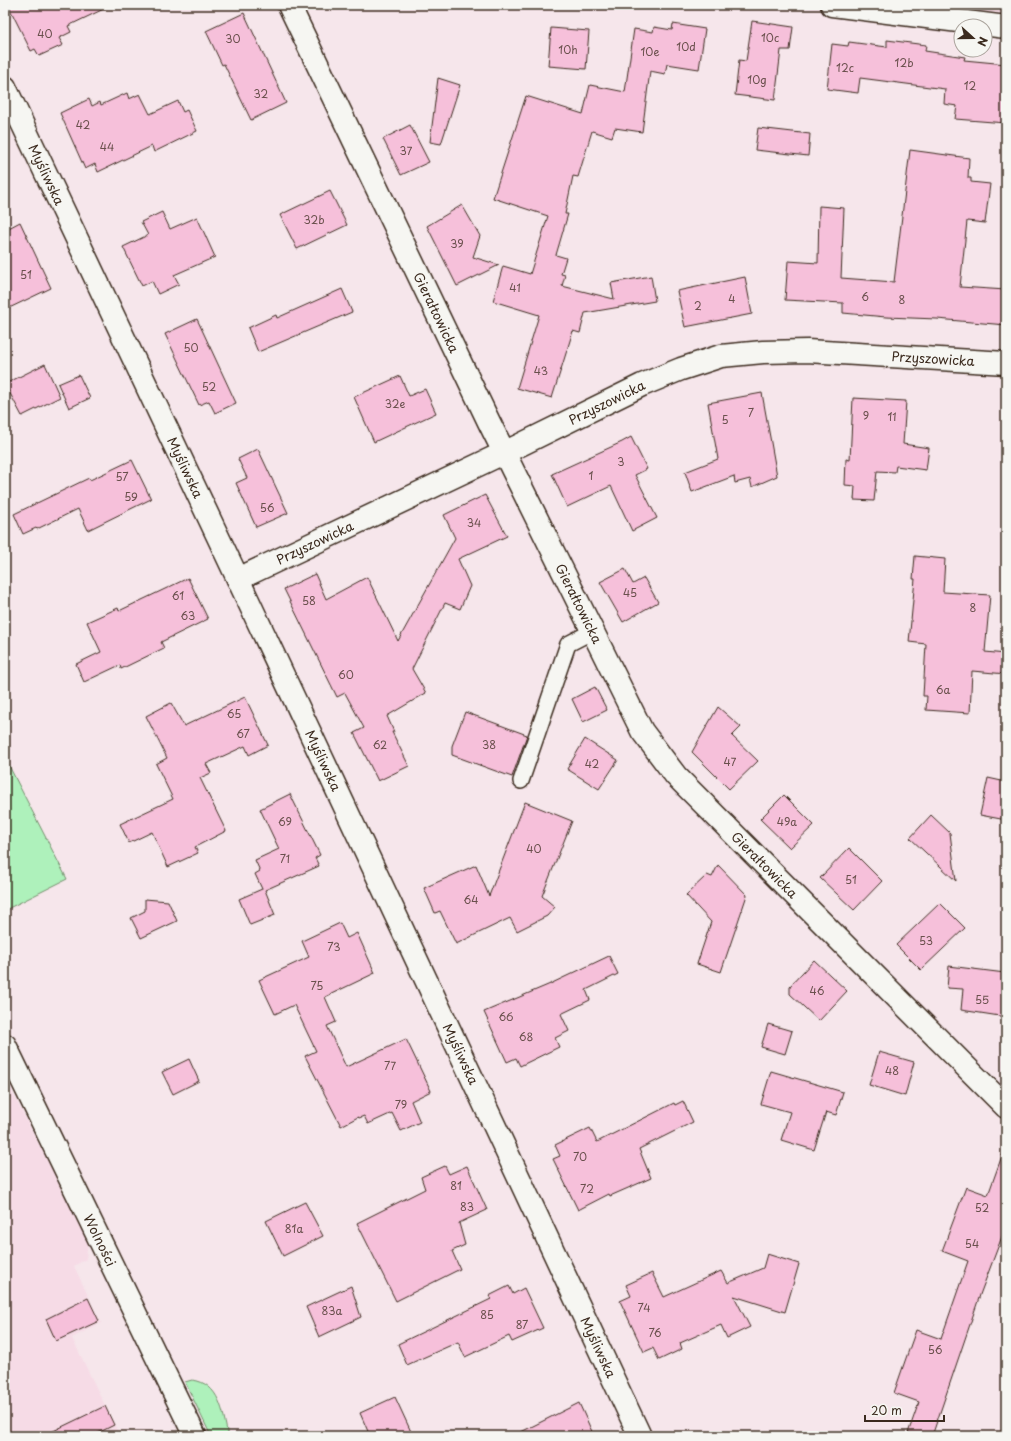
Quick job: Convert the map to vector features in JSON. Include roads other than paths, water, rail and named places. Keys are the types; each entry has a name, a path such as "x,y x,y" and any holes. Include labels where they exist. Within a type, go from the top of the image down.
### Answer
{"street":[{"name":"Gierałtowicka","path":"289,5 505,452 642,731 676,776 1006,1107"},
{"path":"832,5 1006,27"},
{"name":"Myśliwska","path":"5,87 238,579 640,1436"},
{"name":"Przyszowicka","path":"238,579 642,385 681,369 721,356 763,352 807,351 1006,363"},
{"name":"Wolności","path":"5,1045 195,1436"}],"lane":[{"path":"521,781 568,644 593,631"}]}
